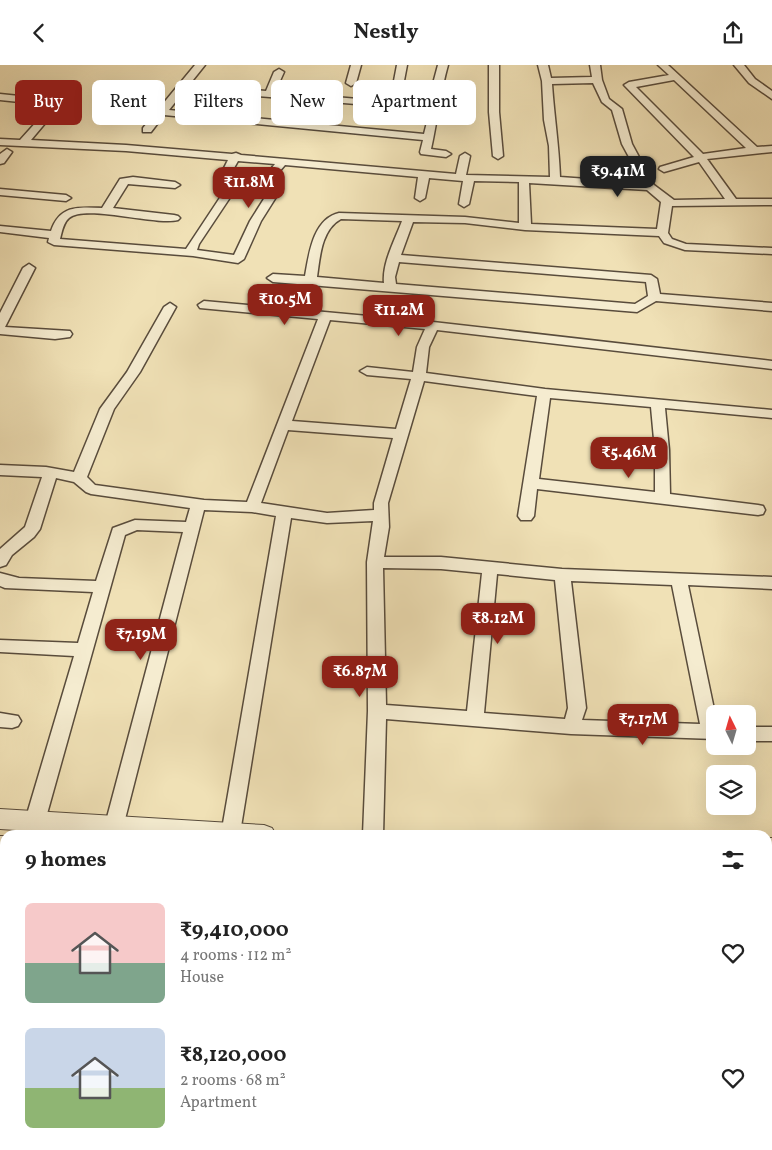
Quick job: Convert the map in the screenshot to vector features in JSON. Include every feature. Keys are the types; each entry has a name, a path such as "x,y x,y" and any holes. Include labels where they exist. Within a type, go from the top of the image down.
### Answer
{"street":[{"path":"188,80 200,65"},
{"path":"351,83 356,65"},
{"path":"399,80 402,65"},
{"path":"439,80 443,65"},
{"path":"494,65 494,112 498,156"},
{"path":"543,65 547,81 548,111 554,146 555,180"},
{"path":"595,65 596,80 605,100 617,109 627,144 650,187 667,201 691,203 772,202"},
{"path":"663,65 669,65"},
{"path":"663,65 754,150"},
{"path":"739,65 752,81 772,95"},
{"path":"270,94 279,72"},
{"path":"675,77 629,85 701,158 733,202"},
{"path":"547,81 596,80"},
{"path":"261,93 353,101"},
{"path":"165,108 175,96"},
{"path":"0,97 15,98"},
{"path":"165,112 429,138"},
{"path":"22,144 39,125"},
{"path":"147,130 151,125"},
{"path":"432,125 425,151 446,154"},
{"path":"0,142 126,147 464,178 555,180 650,187"},
{"path":"664,169 701,158 772,149"},
{"path":"193,253 191,250 193,245 232,187 229,168 236,156"},
{"path":"464,204 465,157"},
{"path":"174,218 80,210 67,214 62,219 54,241 193,253 238,259 256,221 268,206 273,194 268,189 266,180 282,161"},
{"path":"420,198 424,174"},
{"path":"105,212 124,181 132,180 175,185"},
{"path":"524,180 525,227"},
{"path":"0,193 66,198"},
{"path":"667,201 662,233 668,241 686,247 772,251"},
{"path":"310,280 322,232 332,218 353,215 409,217 525,227 662,233"},
{"path":"390,287 389,277 394,258 409,217"},
{"path":"0,229 56,235"},
{"path":"394,258 651,279 654,297"},
{"path":"0,325 29,268"},
{"path":"273,278 637,308 654,297 772,307"},
{"path":"204,305 433,326 772,365"},
{"path":"79,478 108,409 133,372 170,307"},
{"path":"252,507 325,316"},
{"path":"373,830 376,711 375,562 381,503 419,375 424,347 433,326"},
{"path":"0,330 54,335 66,334"},
{"path":"367,371 419,375 544,393 772,414"},
{"path":"526,516 544,393"},
{"path":"657,403 661,430 662,498"},
{"path":"283,425 401,435"},
{"path":"0,470 50,473 79,478 91,489 198,504 252,507 327,518 381,515"},
{"path":"0,561 9,548 32,529 50,473"},
{"path":"531,483 758,510"},
{"path":"115,825 198,504"},
{"path":"231,830 284,512"},
{"path":"35,821 118,532 135,525 192,527"},
{"path":"375,562 441,563 562,575 679,579 770,588"},
{"path":"476,719 490,567"},
{"path":"562,575 577,708 571,727"},
{"path":"0,579 5,582 19,584 101,587"},
{"path":"679,579 706,705"},
{"path":"0,647 84,651"},
{"path":"376,711 571,727 706,732"},
{"path":"756,733 772,734"},
{"path":"0,819 187,830"}]}
